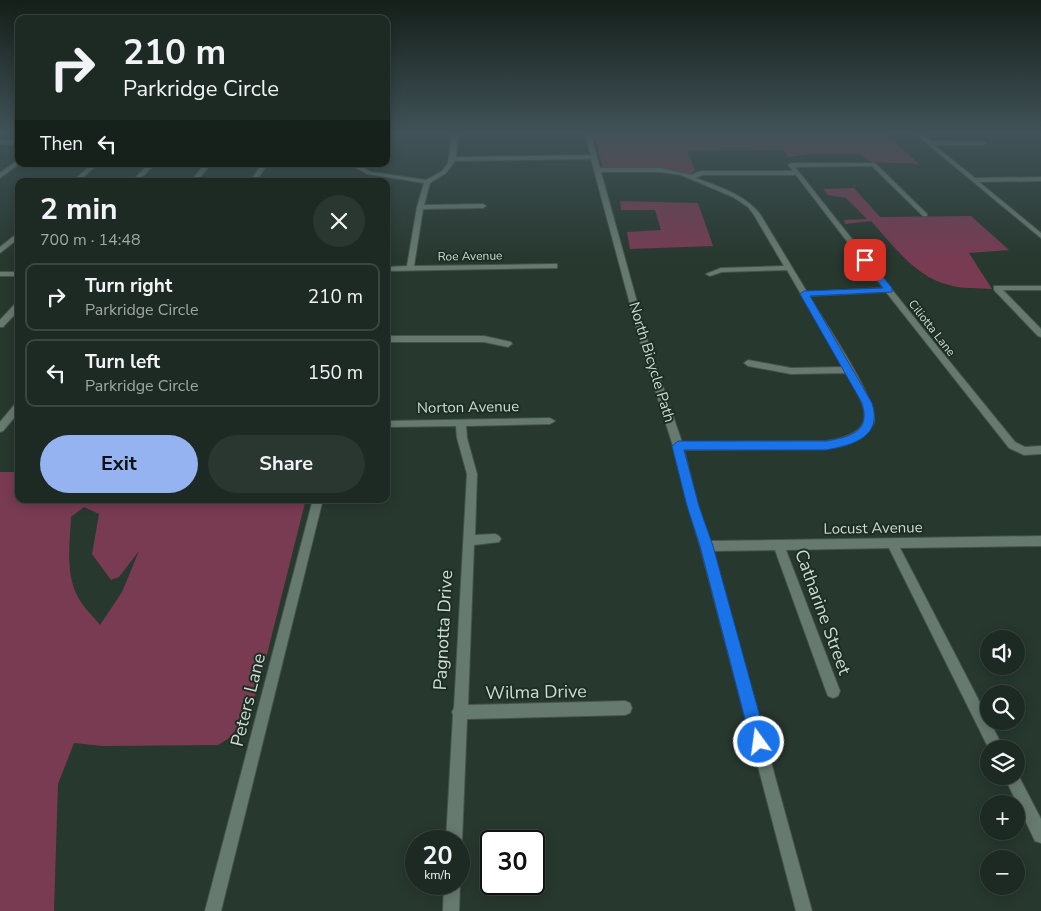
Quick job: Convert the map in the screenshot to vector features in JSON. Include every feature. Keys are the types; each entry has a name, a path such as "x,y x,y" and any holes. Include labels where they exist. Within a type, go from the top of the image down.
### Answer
{"street":[{"path":"379,175 427,182 439,175"},
{"name":"North Bicycle Path","path":"600,175 646,349 678,446 693,506 750,704 804,911"},
{"path":"678,175 692,178 735,196 750,206 862,392 870,413 869,422 864,430 851,439 826,445 678,446"},
{"path":"692,178 698,175"},
{"name":"Ciliotta Lane","path":"798,175 1012,445 1024,451 1041,450"},
{"name":"Ciliotta Lane","path":"884,175 925,216"},
{"path":"967,175 1041,236"},
{"path":"974,180 1041,179"},
{"path":"410,268 420,206 427,182"},
{"path":"420,206 483,206"},
{"path":"0,251 15,238"},
{"name":"Roe Avenue","path":"390,269 554,266"},
{"path":"710,274 721,270 789,268"},
{"path":"0,274 15,274"},
{"path":"1041,288 997,288 1041,334"},
{"path":"804,294 889,290"},
{"path":"0,325 15,309"},
{"path":"390,339 484,339 508,344"},
{"path":"748,363 791,371 848,370"},
{"path":"0,429 9,417"},
{"name":"Norton Avenue","path":"390,424 550,421"},
{"name":"Pagnotta Drive","path":"454,830 472,474 462,438 461,422"},
{"name":"Peters Lane","path":"213,911 317,503"},
{"path":"468,540 495,540"},
{"name":"Locust Avenue","path":"706,546 1041,541"},
{"path":"892,543 992,740"},
{"name":"Catharine Street","path":"779,545 833,691"},
{"name":"Wilma Drive","path":"459,712 620,708"},
{"path":"1016,785 1041,835"},
{"path":"451,911 452,895"}],"shaded area":[{"path":"854,188 880,217 971,216 1009,250 969,253 992,289 959,287 937,281 915,268 896,250 871,221 845,224 844,220 867,219 846,198 828,195 823,189"},
{"path":"620,201 698,203 713,246 630,249 627,232 661,230 655,210 621,210"},
{"path":"0,472 15,472 15,503 305,503 258,690 231,737 218,745 103,746 74,743 58,784 54,911 0,911","holes":["84,507 99,514 92,554 111,580 119,577 139,551 122,592 100,625 78,597 71,578 69,558 71,517"]}],"route":[{"path":"759,742 678,446 826,445 845,442 857,437 869,422 870,413 867,403 804,294 889,290 865,260"}]}
